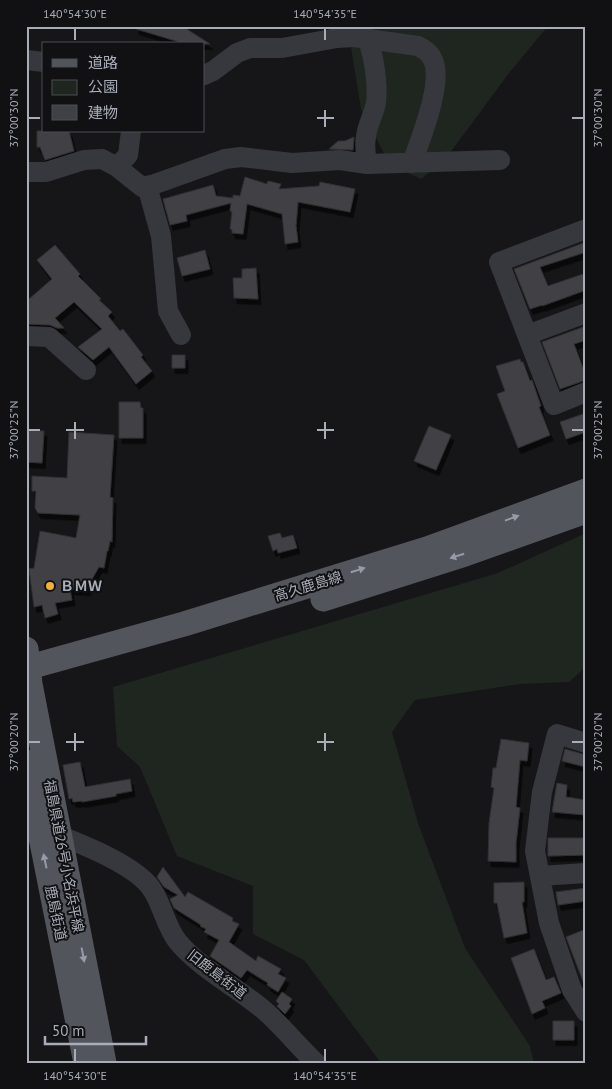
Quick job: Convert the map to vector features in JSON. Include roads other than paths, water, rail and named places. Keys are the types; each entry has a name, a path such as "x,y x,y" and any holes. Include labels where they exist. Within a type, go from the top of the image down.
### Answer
{"main road":[{"name":"高久鹿島線","path":"28,671 427,549 586,491"},
{"name":"高久鹿島線","path":"28,671 362,588 586,511"},
{"name":"福島県道26号小名浜平線","path":"28,671 41,830 104,1063"},
{"name":"鹿島街道","path":"26,762 86,1063"}],"street":[{"path":"205,75 245,49 258,47 282,48 337,38 354,37 361,33 418,46 426,50 433,58 436,85 412,163"},
{"path":"361,33 372,56 376,88 376,103 366,136 367,164"},
{"path":"26,60 42,62"},
{"path":"117,167 128,155 131,132"},
{"path":"26,172 46,172 94,158 111,162 142,187 225,159 241,157 292,163 340,160 367,164 500,160"},
{"path":"147,186 161,236 168,311 181,335"},
{"path":"586,229 498,262 554,405 586,392"},
{"path":"527,335 586,312"},
{"path":"26,336 49,337 86,370"},
{"path":"586,743 557,734 542,792 535,852 549,923 572,990 586,1012"},
{"name":"旧鹿島街道","path":"41,830 106,855 145,879 154,892 164,917 178,942 197,960 265,1012 316,1063"},
{"path":"540,876 586,873"}],"place":[{"name":"ＢＭＷ","path":"50,586"}]}
